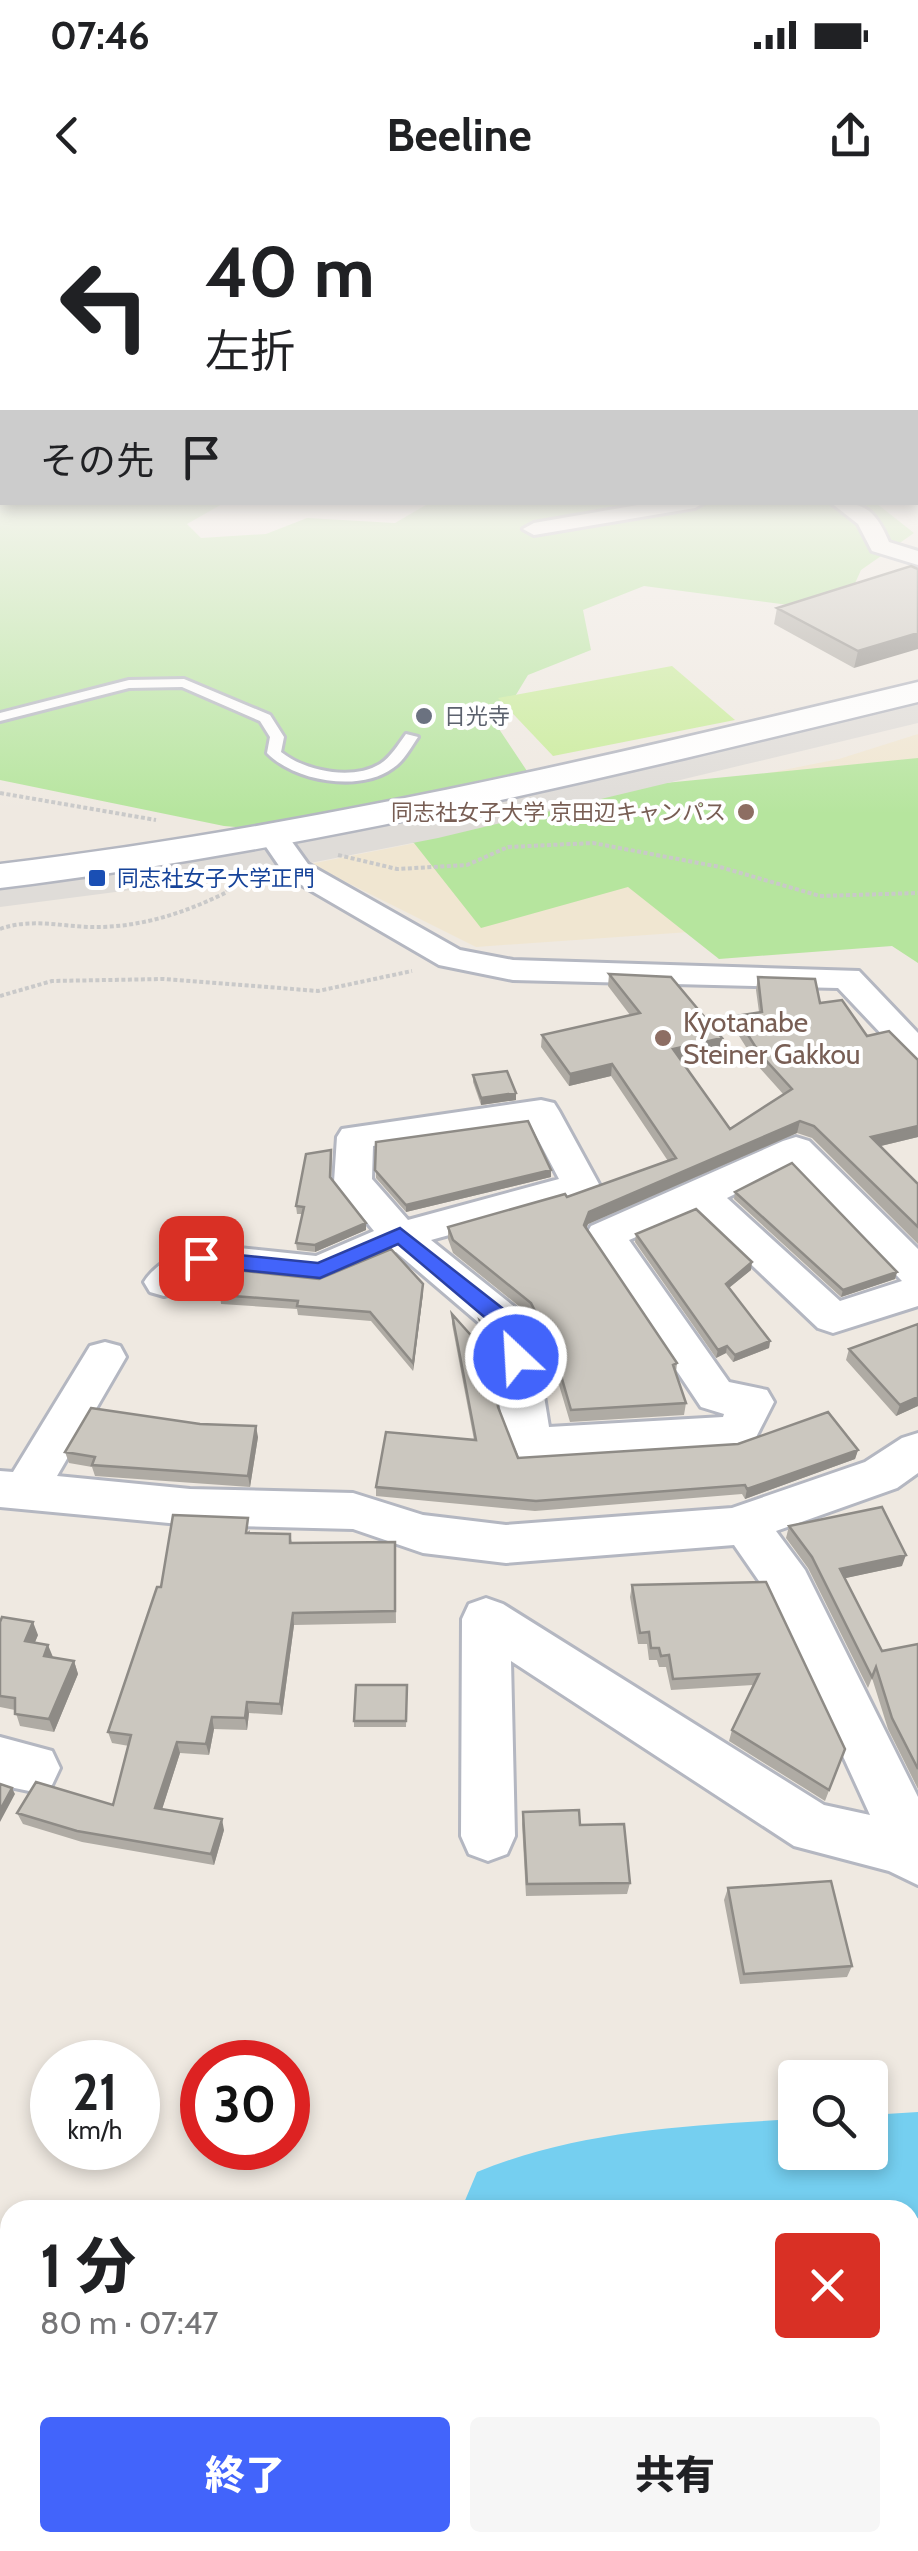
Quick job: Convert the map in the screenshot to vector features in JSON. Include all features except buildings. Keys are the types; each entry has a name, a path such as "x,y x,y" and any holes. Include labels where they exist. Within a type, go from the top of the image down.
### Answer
{"street":[{"path":"0,876 275,838 645,758 918,692"},
{"path":"275,838 297,870 450,958 513,970 848,978 918,1053"},
{"path":"164,1282 201,1258 320,1270 400,1235 581,1186 541,1111 355,1137 353,1182 400,1235 512,1328 523,1416 535,1445 736,1433 752,1402 716,1396 605,1235 702,1195 796,1149 918,1273"},
{"path":"702,1195 833,1318 918,1291"},
{"path":"15,1489 36,1470 105,1357"},
{"path":"15,1489 190,1507 353,1511 423,1534 506,1544 732,1527 881,1474 918,1450"},
{"path":"744,1523 788,1584 896,1808 909,1854"},
{"path":"488,1836 486,1618 813,1828 909,1854"}],"lane":[{"path":"0,718 129,684 184,683 265,718 277,736 274,753 286,766 366,776 388,766 411,737"}],"path":[{"path":"0,793 171,823"},
{"path":"330,854 397,869 467,865 508,847 593,843 720,867 820,896 918,893"},
{"path":"0,928 27,922 100,927 152,922 196,908 227,892 233,876"},
{"path":"0,996 52,981 127,980 318,991 421,969 450,958"}],"shaded area":[{"path":"918,701 918,723 438,838 305,864 293,844 710,752"},
{"name":"同志社女子大学 京田辺キャンパス","path":"918,734 918,916 476,947 310,864 839,759"},
{"path":"261,847 270,851 281,866 208,880 0,907 0,885 126,873"}],"green space":[{"path":"0,594 624,594 583,610 591,650 528,675 497,726 543,795 918,758 918,963 892,946 719,959 628,887 481,928 414,843 224,826 0,780"},
{"path":"703,594 850,594 842,612"},
{"path":"672,666 735,720 553,756 498,698"}],"waterway":[{"path":"558,2200 636,2182 918,2165"}],"place":[{"name":"日光寺","path":"424,716"},
{"name":"同志社女子大学 京田辺キャンパス","path":"746,812"},
{"name":"同志社女子大学正門","path":"97,878"},
{"name":"Kyotanabe Steiner Gakkou","path":"663,1038"}],"route":[{"path":"201,1258 320,1270 400,1235 512,1328 516,1357"}]}
